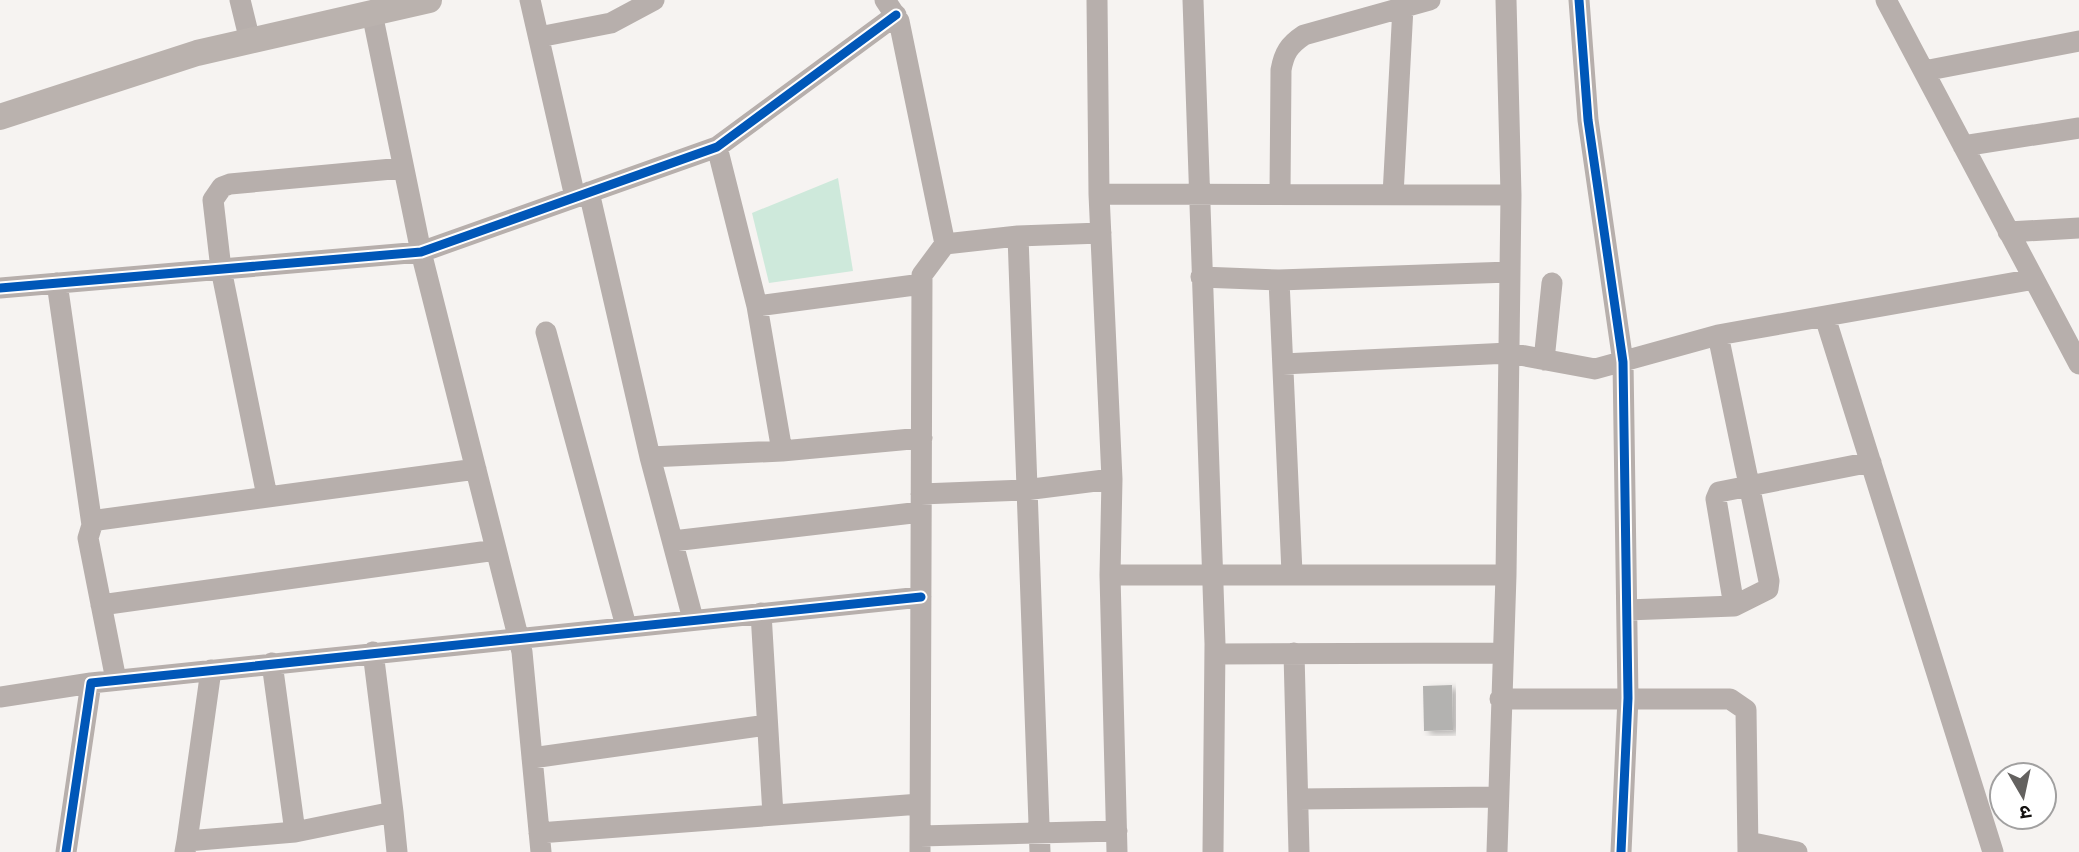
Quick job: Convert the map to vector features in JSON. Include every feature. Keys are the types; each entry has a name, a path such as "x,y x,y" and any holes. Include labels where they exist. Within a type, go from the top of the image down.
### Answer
{"main road":[{"path":"0,117 197,53 429,0"}],"street":[{"path":"240,0 250,41"},
{"path":"530,0 693,619"},
{"path":"538,37 611,23 654,0"},
{"path":"1097,0 1099,194 1112,479 1110,575 1117,852"},
{"path":"1193,0 1215,654 1213,852"},
{"path":"1280,194 1280,70 1284,53 1304,35 1430,0"},
{"path":"1497,852 1501,653 1506,575 1511,195 1506,0"},
{"path":"1579,0 1588,120 1623,362 1628,698 1621,852"},
{"path":"1886,0 2079,364"},
{"path":"1393,195 1403,7"},
{"path":"0,288 421,252 717,147 890,8 899,21 944,244 922,275 920,844 1040,843 1117,831"},
{"path":"372,13 421,252 518,636 540,843 773,815 920,804"},
{"path":"1924,71 2079,41"},
{"path":"1963,146 2079,128"},
{"path":"717,147 757,306 782,451"},
{"path":"267,496 221,269 212,207 216,192 222,187 404,168"},
{"path":"1099,194 1511,195"},
{"path":"2008,232 2079,228"},
{"path":"944,244 1018,236 1101,233"},
{"path":"1018,236 1025,490 1040,843"},
{"path":"1201,277 1279,279 1510,272"},
{"path":"1279,279 1292,573"},
{"path":"1283,364 1509,353 1595,369 1718,335 2034,279"},
{"path":"57,283 92,525 88,538 116,680"},
{"path":"1544,360 1552,283"},
{"path":"757,306 922,284"},
{"path":"1825,317 1993,852"},
{"path":"546,332 626,626"},
{"path":"1627,610 1734,606 1768,589 1751,485 1718,335"},
{"path":"650,457 782,451 922,438"},
{"path":"1734,606 1716,496 1722,491 1871,462"},
{"path":"92,525 107,516 476,469"},
{"path":"673,541 921,503 1112,479"},
{"path":"101,606 496,550"},
{"path":"1110,575 1506,575"},
{"path":"0,697 116,680 518,636 921,597"},
{"path":"761,613 773,815"},
{"path":"373,652 397,852"},
{"path":"1294,653 1299,852"},
{"path":"1215,654 1501,653"},
{"path":"272,663 295,832"},
{"path":"211,670 186,846 295,832 393,812"},
{"path":"66,852 91,683"},
{"path":"1500,699 1730,699 1746,710 1748,847 1797,852"},
{"path":"532,758 767,725"},
{"path":"1297,799 1498,797"}],"green space":[{"path":"838,178 853,271 769,283 752,213"}],"building":[{"path":"1452,685 1453,730 1424,731 1423,686"}],"cycle path":[{"path":"1579,0 1588,120 1623,362 1628,698 1621,852"},
{"path":"0,288 421,252 717,147 896,15"},
{"path":"66,852 91,683 921,597"}]}
